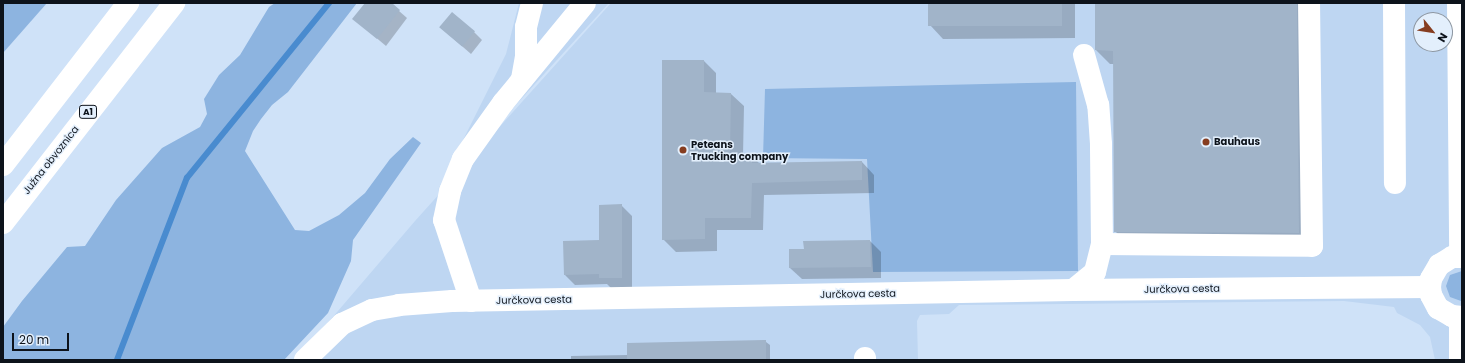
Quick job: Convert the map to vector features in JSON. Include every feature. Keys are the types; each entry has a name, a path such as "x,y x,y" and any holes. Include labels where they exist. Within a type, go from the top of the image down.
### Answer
{"main road":[{"path":"3,165 128,3"},
{"name":"Južna obvoznica","path":"3,223 174,3"},
{"path":"521,80 526,56 526,27 532,3"},
{"path":"471,301 444,220 449,198 463,159 521,80 585,3"},
{"path":"1102,244 1312,246 1309,3"},
{"path":"1394,3 1395,183"},
{"path":"1458,3 1461,256 1439,265 1431,279 1430,286 1431,295 1438,308 1452,316 1461,317 1460,360"},
{"path":"1073,290 1095,272 1102,244 1101,144 1098,105 1084,55"},
{"name":"Jurčkova cesta","path":"305,360 342,324 372,310 399,305 471,301 1073,290 1430,286"}],"shaded area":[{"path":"3,3 47,3 3,53"},
{"path":"275,3 357,3 288,92 272,105 261,119 253,131 245,151 295,230 309,231 339,215 365,193 390,159 413,137 421,143 353,240 351,261 328,313 284,360 3,360 3,327 22,301 67,247 85,246 116,200 162,148 200,127 207,114 204,99 219,75 240,55 269,7"},
{"path":"519,3 609,3 438,190 506,54"},
{"path":"611,3 1462,3 1462,360 1435,360 1430,337 1420,325 1397,313 1394,307 1344,301 959,305 949,314 920,315 917,321 918,360 296,360 415,221"},
{"path":"1076,82 1078,271 873,272 867,159 763,158 765,89"},
{"path":"1462,271 1461,301 1450,297 1446,286 1450,275"}],"building":[{"path":"365,3 392,3 400,10 377,39 352,19"},
{"path":"928,3 1062,3 1062,26 928,26"},
{"name":"Bauhaus","path":"1095,3 1297,3 1299,233 1114,232 1113,51 1095,50"},
{"path":"452,12 475,31 462,47 439,27"},
{"path":"662,60 704,60 704,92 731,93 730,155 752,155 752,163 862,161 862,180 752,183 751,218 705,218 705,239 662,240"},
{"path":"622,204 622,278 599,278 599,274 564,275 563,241 599,240 599,205"},
{"path":"870,240 871,267 789,268 789,249 804,249 803,241"},
{"path":"766,340 766,360 627,360 627,343"}],"waterway":[{"path":"117,360 187,178 329,3"}],"place":[{"name":"Bauhaus","path":"1206,142"},
{"name":"Peteans Trucking company","path":"683,150"}]}
